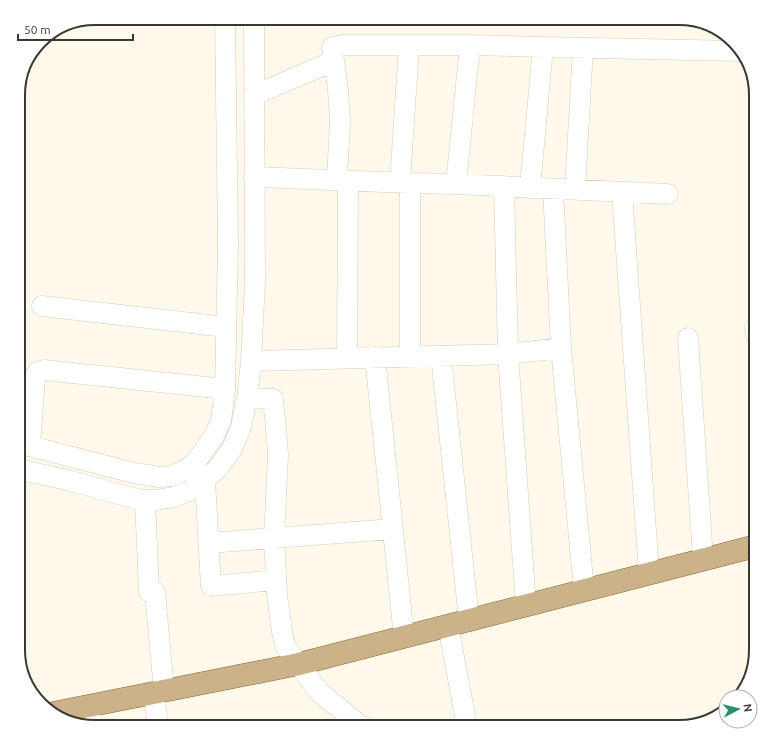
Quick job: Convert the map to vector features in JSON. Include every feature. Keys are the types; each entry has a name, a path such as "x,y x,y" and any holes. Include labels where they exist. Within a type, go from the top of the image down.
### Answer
{"main road":[{"path":"66,714 90,716 159,692 299,664 749,548"}],"street":[{"path":"25,444 134,473 160,477 172,476 195,463 214,436 221,421 225,389 228,243 225,25"},
{"path":"25,470 140,500 156,500 174,498 191,490 218,468 232,449 241,427 247,398 251,361 255,282 254,25"},
{"path":"347,358 343,181 338,90 332,47 343,45 470,45 543,48 733,51"},
{"path":"456,184 470,45"},
{"path":"409,46 405,183 410,356"},
{"path":"530,188 543,48"},
{"path":"575,190 583,48"},
{"path":"254,95 334,61"},
{"path":"254,177 456,184 668,194"},
{"path":"504,186 508,354 526,606"},
{"path":"553,189 561,348 584,590"},
{"path":"622,192 649,573"},
{"path":"42,306 226,327"},
{"path":"688,338 703,559"},
{"path":"251,361 508,354 561,348"},
{"path":"441,356 469,620"},
{"path":"375,357 404,637"},
{"path":"25,438 35,378 38,371 44,370 225,389"},
{"path":"247,398 273,399 278,454 274,538 276,580 282,632 286,647 319,692 354,720"},
{"path":"205,480 211,586 276,580"},
{"path":"145,500 150,592 155,592 159,692 158,720"},
{"path":"208,543 393,529"},
{"path":"448,625 466,720"}]}
